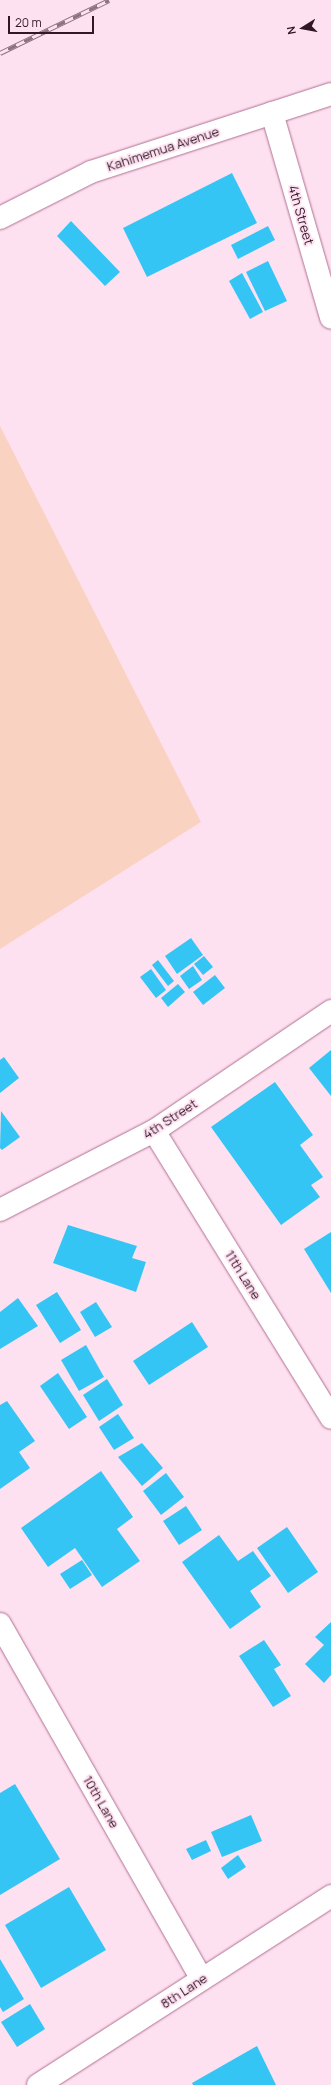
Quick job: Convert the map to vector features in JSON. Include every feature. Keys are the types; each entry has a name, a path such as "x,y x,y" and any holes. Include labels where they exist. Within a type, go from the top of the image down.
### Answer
{"street":[{"name":"Kahimemua Avenue","path":"0,218 91,172 331,94"},
{"name":"4th Street","path":"272,113 331,318"},
{"name":"4th Street","path":"0,1210 154,1131 331,1011"},
{"name":"11th Lane","path":"154,1131 331,1418"},
{"name":"10th Lane","path":"0,1624 202,1979"},
{"name":"8th Lane","path":"38,2085 331,1896"}],"shaded area":[{"path":"0,426 201,822 0,949"}],"building":[{"path":"232,173 257,223 147,277 123,228"},
{"path":"71,221 120,272 105,286 57,236"},
{"path":"268,226 275,240 238,259 231,245"},
{"path":"268,261 287,301 265,311 246,272"},
{"path":"242,273 263,312 250,319 229,281"},
{"path":"191,938 203,955 177,974 165,956"},
{"path":"204,956 213,967 203,975 194,964"},
{"path":"158,960 174,981 168,986 152,965"},
{"path":"193,966 202,980 189,989 180,976"},
{"path":"151,969 166,990 156,998 140,977"},
{"path":"215,975 225,988 203,1005 193,992"},
{"path":"178,984 185,992 168,1007 161,998"},
{"path":"331,1050 331,1096 309,1068"},
{"path":"4,1057 19,1078 0,1093 0,1060"},
{"path":"275,1082 313,1135 300,1145 323,1177 311,1185 320,1197 281,1225 211,1127"},
{"path":"1,1111 20,1137 2,1150 0,1148"},
{"path":"68,1225 137,1246 132,1258 146,1262 136,1292 53,1263"},
{"path":"331,1232 331,1293 304,1249"},
{"path":"57,1292 81,1330 60,1343 36,1305"},
{"path":"18,1298 38,1326 0,1349 0,1312"},
{"path":"96,1302 112,1327 95,1337 80,1312"},
{"path":"192,1322 208,1347 149,1385 133,1361"},
{"path":"86,1345 104,1377 79,1391 61,1360"},
{"path":"58,1373 87,1417 69,1429 40,1386"},
{"path":"107,1379 123,1405 99,1421 83,1395"},
{"path":"7,1401 35,1441 19,1452 30,1468 0,1489 0,1405"},
{"path":"118,1414 134,1438 114,1450 99,1427"},
{"path":"142,1443 163,1468 142,1486 118,1457"},
{"path":"101,1471 133,1517 117,1529 140,1561 102,1587 75,1548 48,1567 21,1528"},
{"path":"166,1473 184,1497 161,1515 143,1491"},
{"path":"186,1506 202,1530 179,1545 163,1521"},
{"path":"287,1527 318,1572 288,1593 257,1548"},
{"path":"219,1535 238,1561 253,1551 271,1576 250,1591 261,1607 230,1629 182,1562"},
{"path":"82,1560 92,1575 70,1589 60,1574"},
{"path":"331,1622 331,1675 324,1683 305,1664 324,1645 315,1637"},
{"path":"264,1640 281,1665 274,1669 291,1696 273,1707 239,1656"},
{"path":"15,1784 60,1859 0,1895 0,1793"},
{"path":"251,1815 262,1841 222,1857 211,1832"},
{"path":"206,1840 211,1851 192,1860 186,1849"},
{"path":"238,1855 246,1867 228,1879 221,1868"},
{"path":"69,1887 106,1950 41,1988 5,1925"},
{"path":"0,1959 24,1999 3,2012 0,2007"},
{"path":"30,2004 45,2029 17,2047 1,2022"},
{"path":"257,2046 276,2085 193,2085 192,2083"}],"railway":[{"path":"0,53 109,0"}]}
